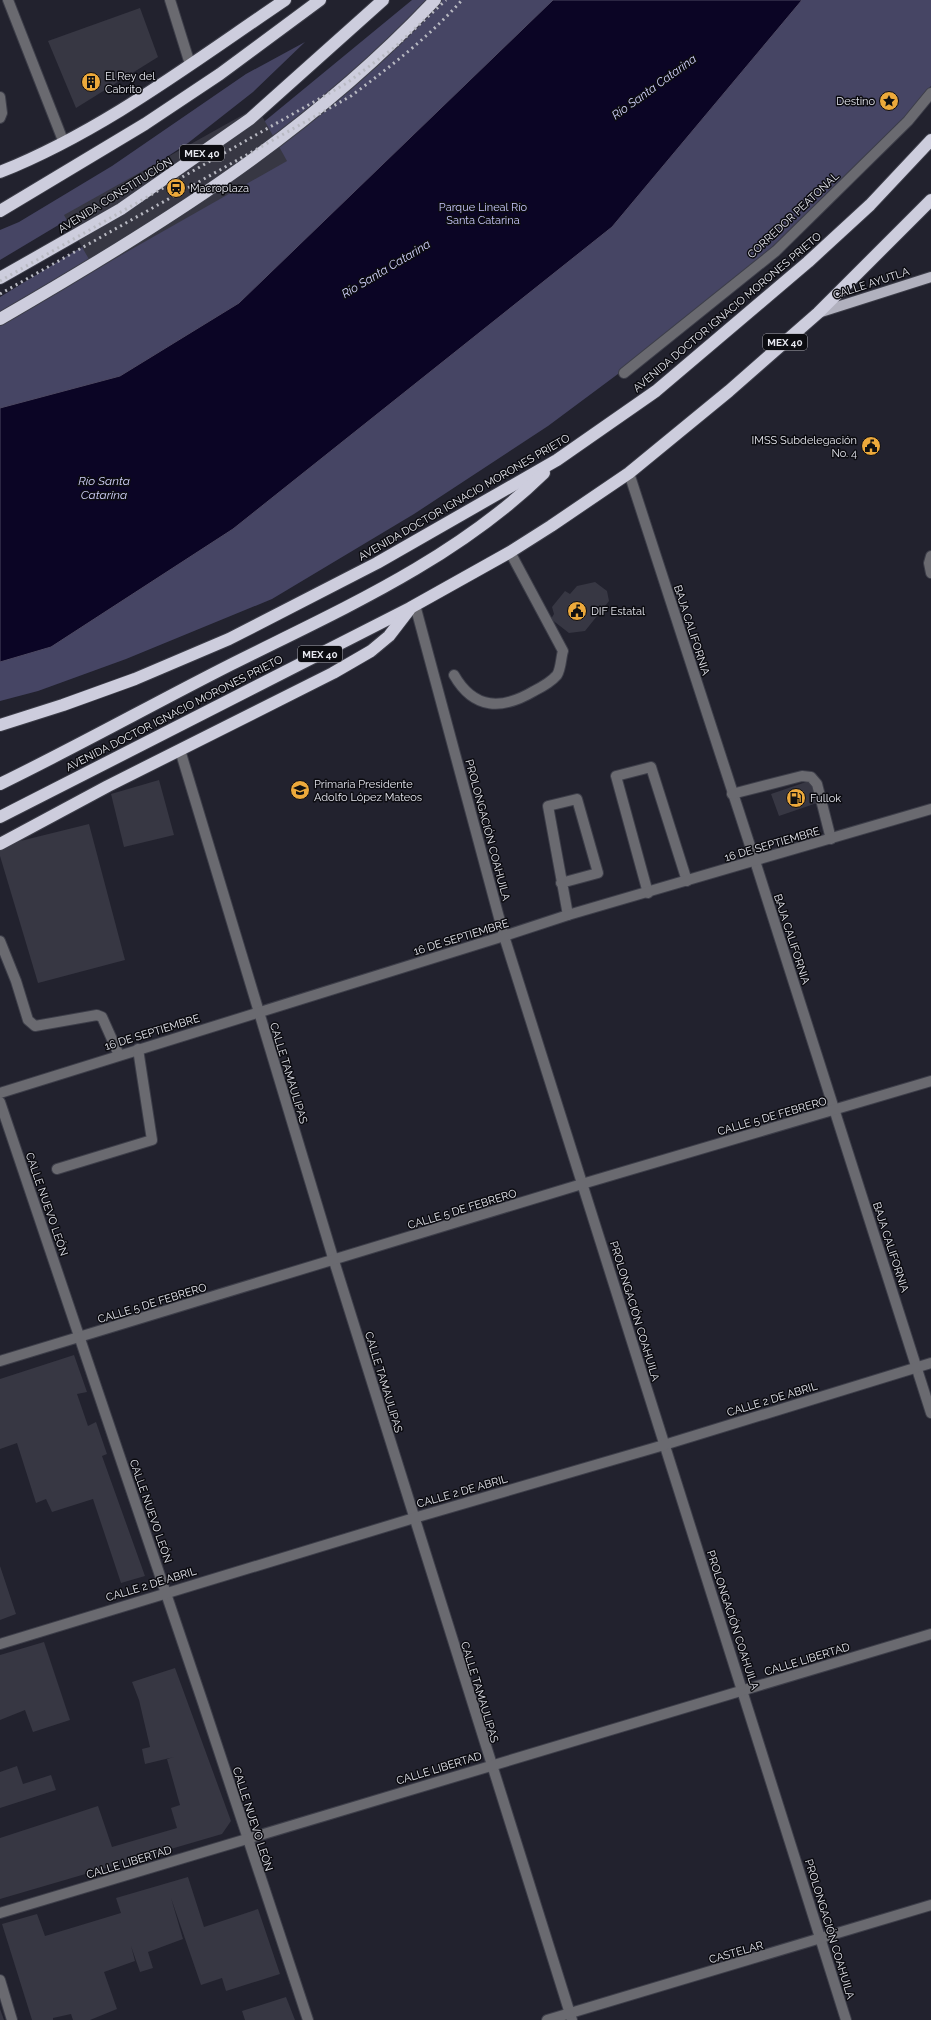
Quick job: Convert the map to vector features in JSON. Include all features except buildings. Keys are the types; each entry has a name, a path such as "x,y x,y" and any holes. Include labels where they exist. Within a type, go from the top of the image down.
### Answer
{"highway":[{"path":"0,172 64,142 143,96 285,0"},
{"path":"0,211 145,124 220,74 320,0"},
{"name":"AVENIDA CONSTITUCIÓN","path":"0,278 121,209 226,136 261,109 383,0"},
{"path":"0,319 83,271 214,188 288,134 357,77 435,0"},
{"name":"AVENIDA DOCTOR IGNACIO MORONES PRIETO","path":"0,725 63,705 135,679 229,638 377,563 557,460 656,391 808,262 870,205 931,140"},
{"name":"AVENIDA DOCTOR IGNACIO MORONES PRIETO","path":"0,817 413,607 510,552 628,472 723,396 818,313 931,200"},
{"path":"0,784 385,587 477,530 516,500 557,460"},
{"path":"0,844 371,652 389,636 413,607"}],"main road":[{"name":"CALLE AYUTLA","path":"818,313 931,277"}],"street":[{"path":"8,0 64,142"},
{"path":"170,0 190,64"},
{"name":"CORREDOR PEATONAL","path":"624,373 776,251 908,121 931,93"},
{"path":"0,98 2,113 0,118"},
{"name":"BAJA CALIFORNIA","path":"628,472 755,861 931,1413"},
{"path":"454,675 467,694 472,697 478,700 505,705 544,686 558,674 563,651 510,552"},
{"path":"931,556 929,563 931,573"},
{"name":"PROLONGACIÓN COAHUILA","path":"413,607 504,936 846,2020"},
{"name":"CALLE TAMAULIPAS","path":"180,750 334,1261 571,2017"},
{"path":"648,893 616,776 651,766 687,881"},
{"path":"732,794 802,776 811,777 817,784 831,839"},
{"path":"561,883 598,873 577,799 548,806 561,883 568,915"},
{"name":"16 DE SEPTIEMBRE","path":"0,1093 568,915 648,893 931,809"},
{"path":"0,941 16,981 28,1020 35,1026 97,1015 102,1017 119,1055"},
{"path":"57,1169 152,1140 138,1049"},
{"name":"CALLE 5 DE FEBRERO","path":"0,1361 334,1261 582,1184 931,1081"},
{"name":"CALLE NUEVO LEÓN","path":"0,1102 308,2020"},
{"name":"CALLE 2 DE ABRIL","path":"0,1644 165,1592 664,1445 931,1363"},
{"name":"CALLE LIBERTAD","path":"0,1913 931,1634"},
{"name":"CASTELAR","path":"547,2020 571,2017 931,1905"},
{"path":"0,1980 12,2020"}],"green space":[{"name":"Parque Lineal Río Santa Catarina","path":"412,0 931,0 931,86 901,122 784,241 665,339 548,426 414,514 272,599 126,659 38,691 0,701 0,297 136,214 254,130"},
{"path":"305,42 253,92 188,143 112,193 0,260 0,230 19,222 112,166 246,74"}],"water":[{"name":"Río Santa Catarina","path":"553,0 802,0 612,227 233,529 51,647 0,662 0,408 120,376 239,303"}],"railway":[{"path":"0,281 347,83 395,47 446,0"},
{"path":"0,294 351,96 423,39 462,0"}],"place":[{"name":"El Rey del Cabrito","path":"91,82"},
{"name":"Destino","path":"889,101"},
{"name":"Macroplaza","path":"176,188"},
{"name":"IMSS Subdelegación No. 4","path":"871,446"},
{"name":"DIF Estatal","path":"577,611"},
{"name":"Primaria Presidente Adolfo López Mateos","path":"300,790"},
{"name":"Fullok","path":"796,798"}]}
